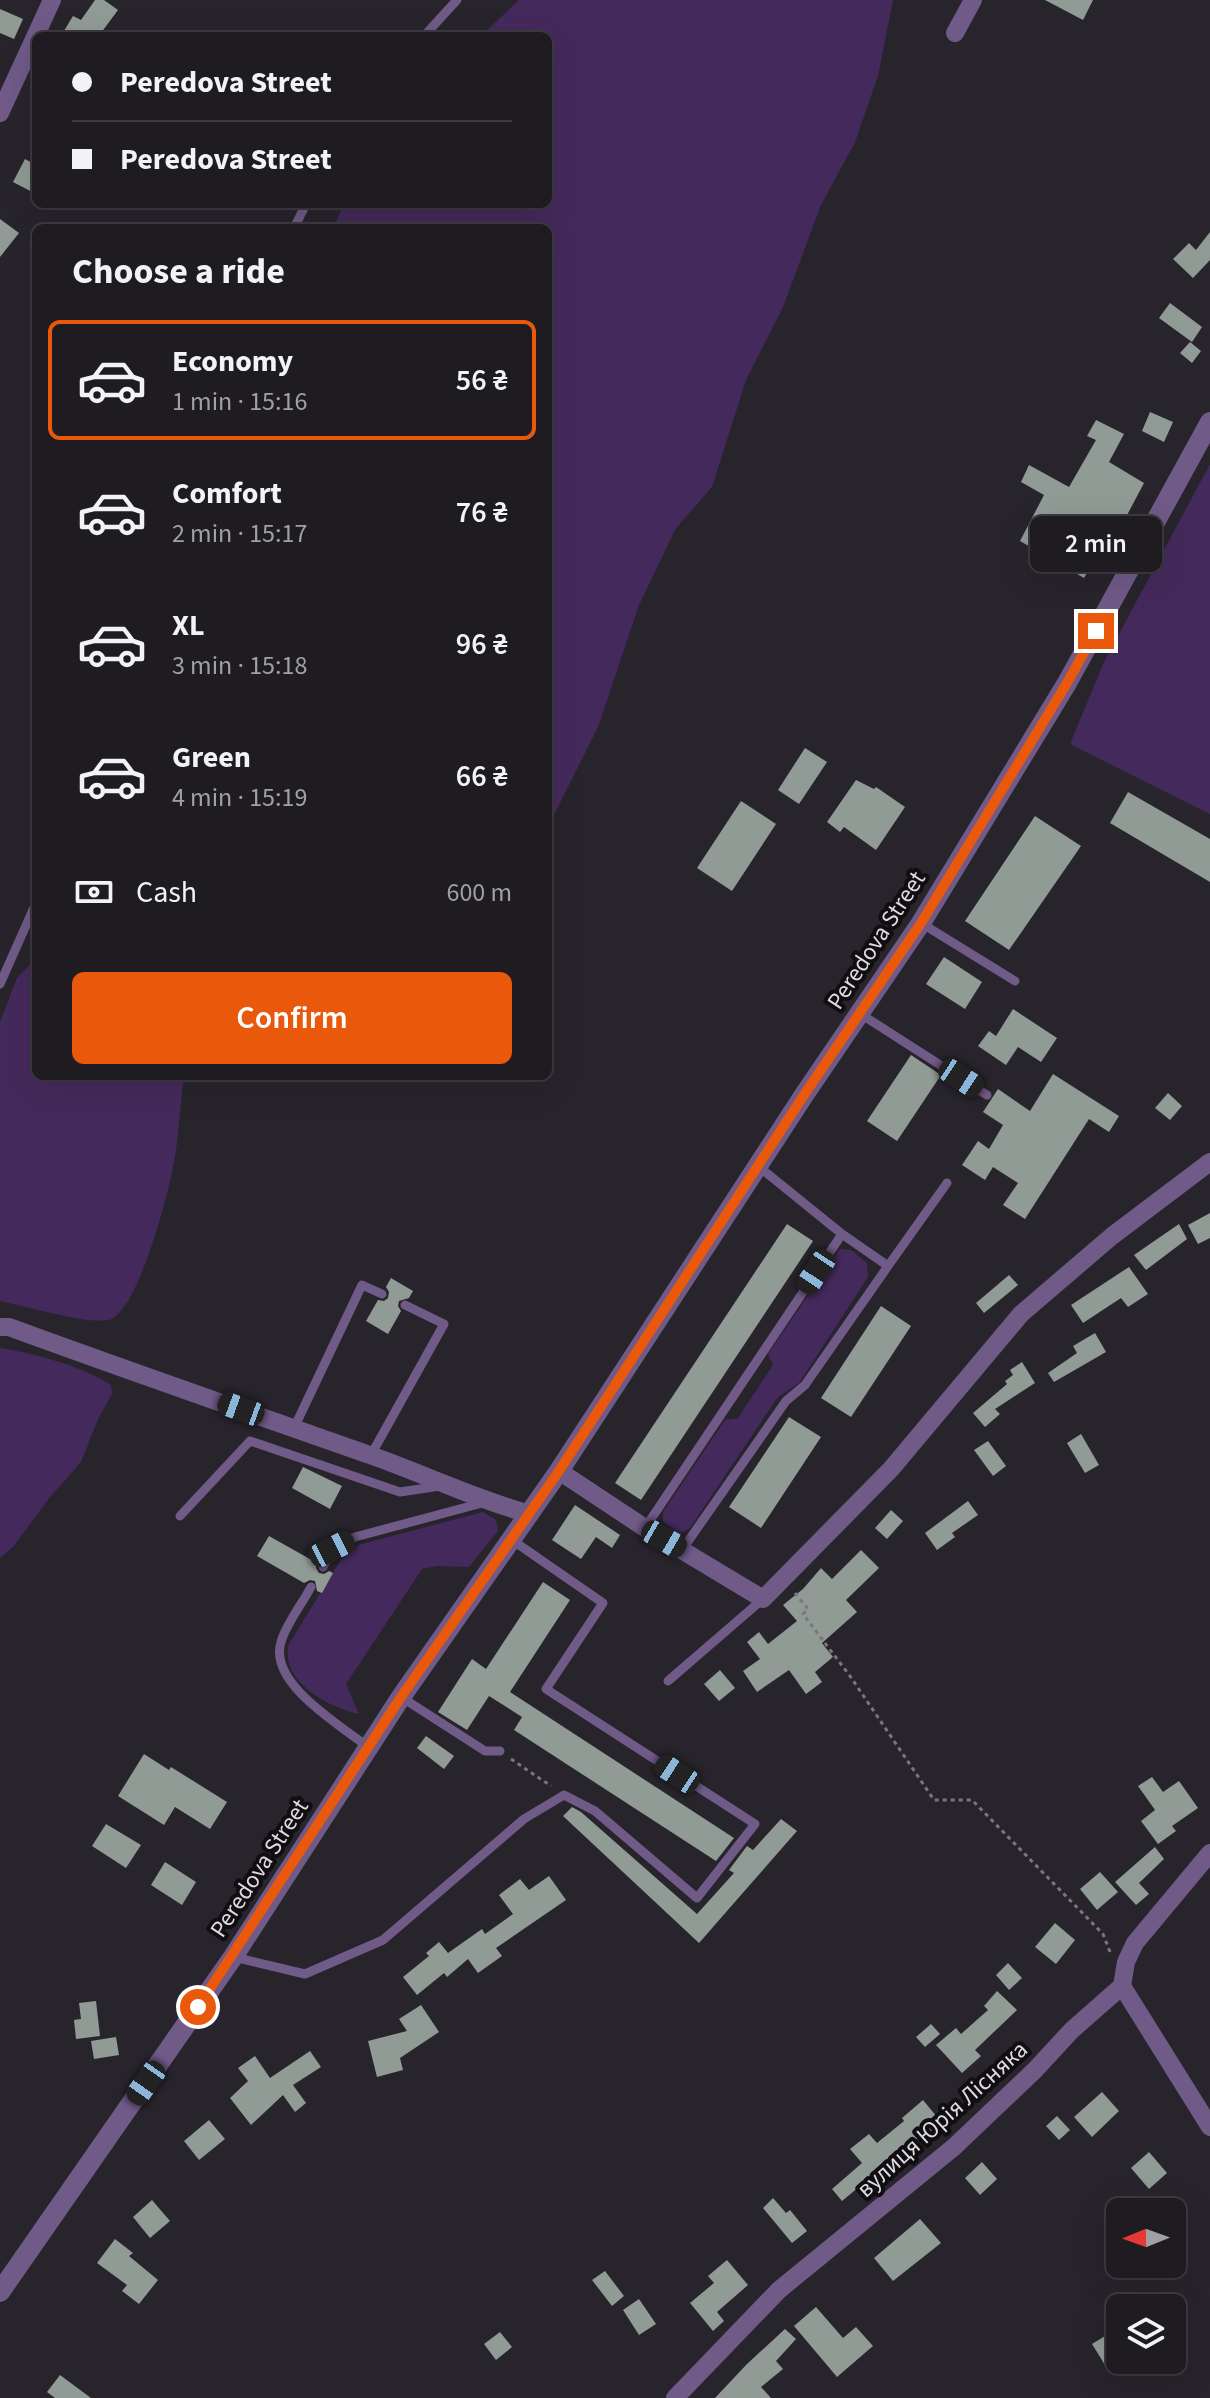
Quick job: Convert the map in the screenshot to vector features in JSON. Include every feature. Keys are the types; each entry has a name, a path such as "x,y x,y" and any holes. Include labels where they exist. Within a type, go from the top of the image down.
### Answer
{"street":[{"path":"37,32 52,0"},
{"path":"955,33 973,0"},
{"path":"0,113 32,43"},
{"name":"Peredova Street","path":"0,2292 233,1957 401,1697 559,1471 921,923 1067,683 1210,422"},
{"path":"559,1471 645,1528 763,1599 891,1469 1021,1314 1112,1236 1210,1162"},
{"path":"0,1327 9,1327 371,1455 486,1502 530,1514"},
{"path":"1210,1853 1135,1943 1126,1962 1122,1986 1210,2127"},
{"name":"вулиця Юрія Лісняка","path":"675,2398 779,2290 954,2147 1072,2030 1122,1986"}],"lane":[{"path":"428,32 457,0"},
{"path":"0,984 32,912"},
{"path":"921,923 1015,981"},
{"path":"859,1013 987,1095"},
{"path":"758,1166 842,1234 888,1266"},
{"path":"682,1550 786,1401 805,1385 947,1183"},
{"path":"645,1528 842,1234"},
{"path":"294,1428 362,1285 382,1294"},
{"path":"371,1455 444,1324 405,1305"},
{"path":"180,1516 250,1441 400,1492 447,1484"},
{"path":"323,1567 332,1549 355,1537 486,1502"},
{"path":"233,1957 305,1974 383,1940 524,1819 564,1795 595,1811 697,1898 755,1824 546,1689 603,1603 512,1540"},
{"path":"311,1587 281,1642 282,1668 297,1690 368,1747"},
{"path":"668,1681 763,1599"},
{"path":"401,1697 485,1751 500,1751"}],"path":[{"path":"783,1579 808,1609 803,1614 850,1676 934,1800 972,1800 1103,1934 1122,1986"},
{"path":"500,1751 564,1795"}],"shaded area":[{"path":"519,0 893,0 878,76 855,142 821,205 783,307 746,380 712,487 676,528 639,605 598,727 552,819 552,224 335,224 342,208 552,208 552,32 485,32"},
{"path":"1210,464 1210,814 1070,744 1104,662"},
{"path":"32,962 32,1080 184,1080 175,1156 150,1252 130,1298 119,1313 108,1320 70,1317 0,1301 0,1022 17,978"},
{"path":"840,1249 851,1250 867,1263 868,1277 799,1383 777,1398 690,1528 680,1534 663,1522 663,1512 725,1420 738,1418 773,1365 768,1354"},
{"path":"0,1348 71,1366 110,1384 113,1392 98,1419 81,1462 13,1547 0,1558"},
{"path":"483,1512 496,1520 498,1531 469,1567 422,1569 346,1684 359,1714 321,1699 299,1681 291,1670 289,1644 340,1561 358,1545"}],"building":[{"path":"95,0 104,0 118,10 102,32 63,32 73,16 81,20"},
{"path":"1045,0 1093,0 1083,20"},
{"path":"0,9 23,19 14,39 0,33"},
{"path":"25,159 32,163 32,192 13,182"},
{"path":"0,219 19,233 0,257"},
{"path":"1210,232 1210,260 1193,278 1173,259 1189,243 1196,250"},
{"path":"1170,303 1202,327 1192,342 1159,318"},
{"path":"1190,342 1201,351 1192,363 1180,353"},
{"path":"1150,412 1173,422 1164,442 1142,431"},
{"path":"1096,420 1124,434 1109,462 1144,483 1117,534 1111,531 1084,578 1020,541 1044,495 1021,482 1029,465 1069,487 1096,440 1087,436"},
{"path":"805,748 827,762 799,804 778,790"},
{"path":"856,780 874,789 876,787 905,807 876,850 844,827 840,832 827,822"},
{"path":"1128,792 1210,839 1210,882 1110,823"},
{"path":"741,801 776,824 732,891 697,868"},
{"path":"1035,816 1081,846 1009,950 965,921"},
{"path":"944,957 982,982 965,1009 926,984"},
{"path":"1013,1009 1057,1038 1041,1062 1018,1047 1006,1065 978,1046 989,1031 996,1036"},
{"path":"911,1055 941,1075 897,1141 867,1121"},
{"path":"1053,1074 1119,1116 1109,1132 1089,1119 1025,1219 1003,1205 1018,1183 993,1167 985,1180 962,1165 978,1141 989,1149 1003,1125 983,1112 998,1089 1030,1111"},
{"path":"1168,1093 1182,1106 1170,1120 1155,1108"},
{"path":"1210,1213 1210,1238 1198,1244 1188,1225"},
{"path":"787,1224 813,1241 641,1500 615,1483"},
{"path":"1179,1224 1187,1239 1146,1270 1134,1255"},
{"path":"1129,1267 1148,1294 1128,1307 1121,1298 1083,1323 1071,1305"},
{"path":"1009,1275 1018,1285 984,1313 976,1303"},
{"path":"391,1278 413,1291 409,1298 399,1301 401,1311 388,1334 366,1321 378,1300 388,1298 386,1287"},
{"path":"881,1306 911,1326 851,1417 821,1398"},
{"path":"1095,1333 1106,1352 1054,1382 1048,1373 1077,1353 1073,1346"},
{"path":"1022,1362 1035,1383 995,1409 1000,1414 985,1427 973,1413 1007,1384 1005,1381 1013,1375 1010,1370"},
{"path":"789,1417 821,1437 761,1528 729,1507"},
{"path":"1081,1434 1099,1465 1085,1473 1067,1443"},
{"path":"988,1441 1006,1466 993,1476 974,1450"},
{"path":"303,1467 342,1486 330,1509 292,1488"},
{"path":"968,1501 978,1515 952,1533 955,1537 937,1550 925,1533"},
{"path":"575,1505 620,1535 612,1548 596,1537 581,1559 552,1540"},
{"path":"891,1510 903,1521 887,1539 875,1528"},
{"path":"269,1536 317,1563 319,1573 333,1573 322,1593 317,1591 315,1581 304,1583 257,1556"},
{"path":"861,1550 879,1568 846,1600 857,1612 822,1643 833,1657 815,1672 822,1682 806,1694 789,1670 757,1692 743,1671 760,1659 747,1642 759,1632 768,1644 797,1621 783,1605 803,1589 821,1568 832,1579"},
{"path":"543,1582 570,1600 510,1692 734,1838 716,1861 514,1730 522,1717 489,1696 467,1730 438,1712 472,1659 486,1669"},
{"path":"720,1670 735,1688 719,1701 704,1684"},
{"path":"426,1736 454,1756 444,1769 417,1748"},
{"path":"144,1754 227,1802 210,1829 175,1807 164,1825 118,1796"},
{"path":"1152,1777 1163,1792 1179,1781 1198,1808 1172,1826 1176,1831 1158,1844 1141,1821 1155,1810 1138,1786"},
{"path":"572,1807 697,1914 734,1873 729,1870 747,1846 753,1850 781,1819 797,1831 699,1943 563,1816"},
{"path":"106,1824 141,1845 126,1868 92,1846"},
{"path":"1155,1847 1164,1859 1139,1883 1149,1894 1136,1905 1115,1882"},
{"path":"165,1862 196,1882 182,1905 151,1885"},
{"path":"1100,1872 1118,1892 1097,1910 1080,1889"},
{"path":"549,1876 566,1900 496,1948 502,1956 478,1973 468,1959 447,1977 444,1973 417,1995 403,1977 429,1956 426,1953 439,1942 448,1953 482,1929 485,1934 513,1914 499,1895 520,1879 529,1890"},
{"path":"1055,1923 1075,1940 1056,1964 1035,1947"},
{"path":"1008,1963 1022,1978 1009,1990 996,1975"},
{"path":"997,1991 1017,2010 975,2050 981,2056 962,2073 936,2045 956,2028 961,2034 988,2010 984,2006"},
{"path":"96,2001 100,2036 76,2039 74,2020 81,2019 79,2003"},
{"path":"421,2005 439,2032 400,2058 403,2070 377,2077 368,2041 407,2031 399,2019"},
{"path":"931,2024 940,2034 925,2047 916,2037"},
{"path":"116,2037 119,2055 94,2059 91,2041"},
{"path":"310,2051 321,2067 293,2085 306,2103 295,2112 283,2095 251,2125 230,2098 248,2081 238,2068 255,2056 270,2078"},
{"path":"1102,2092 1119,2111 1092,2137 1074,2117"},
{"path":"923,2100 942,2123 922,2141 919,2137 842,2201 832,2189 862,2163 850,2149 869,2134 877,2143"},
{"path":"1057,2116 1070,2130 1059,2140 1046,2126"},
{"path":"209,2120 225,2139 199,2160 184,2141"},
{"path":"1149,2152 1167,2173 1149,2189 1131,2168"},
{"path":"982,2162 997,2179 980,2195 965,2178"},
{"path":"773,2198 786,2213 790,2210 807,2231 792,2243 763,2208"},
{"path":"152,2200 170,2221 150,2238 133,2217"},
{"path":"920,2219 941,2243 893,2281 874,2258"},
{"path":"115,2239 133,2253 129,2256 158,2280 139,2304 122,2291 127,2285 97,2263"},
{"path":"727,2260 748,2285 717,2312 724,2321 713,2331 690,2303 714,2283 708,2276"},
{"path":"605,2271 624,2296 612,2306 592,2280"},
{"path":"639,2299 656,2324 639,2335 623,2310"},
{"path":"816,2307 843,2338 856,2327 873,2346 837,2377 794,2326"},
{"path":"785,2329 796,2339 776,2361 783,2369 761,2387 771,2398 715,2398 747,2364"},
{"path":"500,2332 512,2347 496,2360 484,2344"},
{"path":"1106,2336 1105,2365 1092,2344"},
{"path":"60,2375 91,2398 55,2398 47,2392"}],"route":[{"path":"198,2007 401,1697 559,1471 804,1095 921,923 1096,631"}]}
